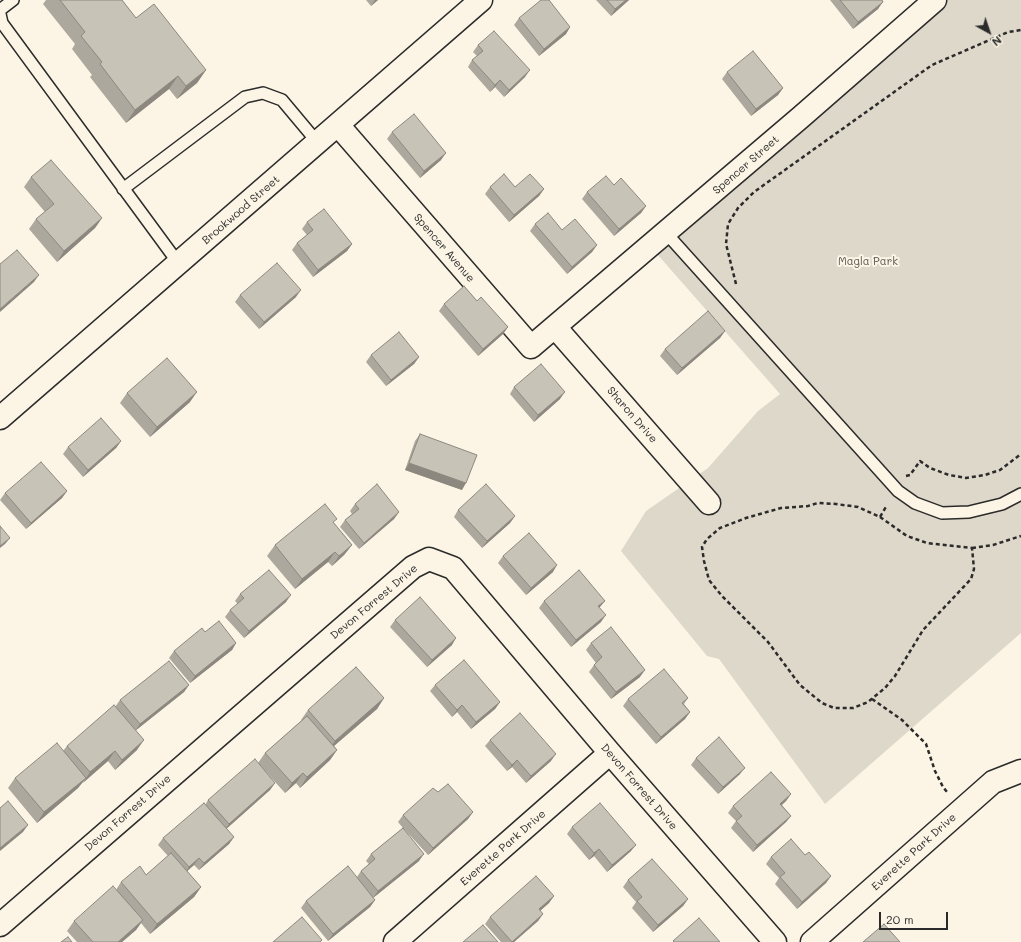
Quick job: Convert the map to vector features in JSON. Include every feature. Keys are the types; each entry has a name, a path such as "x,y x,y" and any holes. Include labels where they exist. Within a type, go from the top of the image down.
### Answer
{"street":[{"name":"Brookwood Street","path":"0,418 318,143 480,0"},
{"name":"Spencer Street","path":"555,327 935,0"},
{"name":"Spencer Avenue","path":"338,125 531,347 555,327"},
{"name":"Sharon Drive","path":"555,327 708,503"},
{"name":"Devon Forrest Drive","path":"0,925 413,567 430,559 453,568 610,753 775,942"},
{"name":"Everette Park Drive","path":"395,942 610,753"},
{"name":"Everette Park Drive","path":"812,942 993,782 1021,771"}],"lane":[{"path":"0,10 13,0"},
{"path":"0,14 2,23 179,264"},
{"path":"123,189 245,97 263,93 282,100 318,143"},
{"path":"666,233 898,491 915,503 942,513 969,512 1002,504 1021,494"}],"path":[{"path":"741,290 736,284 726,244 728,224 738,208 754,192 932,65 1008,32 1021,30"},
{"path":"901,472 906,476 910,474 920,461 930,468 949,475 966,478 985,475 1000,470 1021,454"},
{"path":"880,517 891,499"},
{"path":"972,548 974,568 971,579 923,630 895,676 885,688 872,699 853,708 834,708 822,703 800,685 768,642 722,596 709,580 702,547 707,539 720,528 746,518 782,508 808,506 818,503 858,507 880,517 907,536 927,543 972,548 993,545 1021,536"},
{"path":"872,699 902,720 926,744 943,787 962,809"}],"green space":[{"name":"Magla Park","path":"935,0 1021,0 1021,633 825,804 719,659 707,656 621,551 646,511 708,468 758,411 780,394 650,246"}],"building":[{"path":"60,0 122,0 136,18 154,4 206,70 186,86 178,76 135,110 100,64 102,62 81,36 85,32"},
{"path":"541,0 549,0 570,27 544,49 519,18"},
{"path":"607,0 626,0 615,9"},
{"path":"840,0 882,0 883,2 858,22"},
{"path":"494,31 530,70 509,90 500,80 495,85 472,60 483,51 478,45"},
{"path":"753,51 783,88 756,109 727,72"},
{"path":"414,114 446,153 424,171 392,132"},
{"path":"51,160 102,218 64,251 36,219 54,204 31,177"},
{"path":"504,174 515,187 530,174 544,189 514,215 490,187"},
{"path":"606,176 614,185 621,178 646,206 619,229 587,192"},
{"path":"324,209 352,244 318,270 297,243 313,230 307,222"},
{"path":"548,213 562,230 575,219 597,245 572,267 535,224"},
{"path":"17,250 39,275 0,309 0,264"},
{"path":"277,263 301,290 264,322 240,295"},
{"path":"464,286 477,301 481,297 508,327 483,349 444,304"},
{"path":"708,311 725,331 682,368 665,349"},
{"path":"399,332 419,357 391,380 371,355"},
{"path":"167,358 197,392 157,427 127,393"},
{"path":"541,364 565,392 538,415 514,387"},
{"path":"101,418 121,441 88,470 68,447"},
{"path":"420,434 477,455 466,483 409,463"},
{"path":"41,462 67,491 31,523 5,493"},
{"path":"377,484 399,512 364,543 345,520 359,509 355,504"},
{"path":"486,484 515,516 487,541 458,510"},
{"path":"325,504 337,519 333,522 352,545 339,556 335,552 302,579 275,545"},
{"path":"0,526 10,538 0,546"},
{"path":"529,533 557,565 531,588 503,556"},
{"path":"269,570 291,595 249,631 230,610 244,598 240,594"},
{"path":"579,570 605,601 598,606 606,615 576,640 544,601"},
{"path":"420,597 456,638 432,660 395,620"},
{"path":"219,621 236,643 195,676 174,651 202,628 205,632"},
{"path":"611,627 645,670 616,692 594,665 602,657 591,643"},
{"path":"464,660 500,702 476,722 462,705 457,710 435,685"},
{"path":"169,661 189,685 140,724 120,700"},
{"path":"356,667 384,698 335,741 308,710"},
{"path":"664,669 688,698 682,703 690,712 661,737 628,699"},
{"path":"114,705 144,740 122,760 115,751 90,772 67,746"},
{"path":"520,713 556,754 531,776 517,760 512,765 490,740"},
{"path":"307,716 337,750 307,777 303,773 292,783 265,753"},
{"path":"719,737 745,768 723,787 696,758"},
{"path":"57,743 86,778 44,812 15,778"},
{"path":"255,759 275,783 229,824 208,800"},
{"path":"771,772 791,794 780,804 791,816 757,845 736,821 742,816 733,806"},
{"path":"448,784 473,812 433,848 403,815 433,788 438,792"},
{"path":"8,801 28,825 0,848 0,808"},
{"path":"204,803 234,837 204,863 199,858 189,867 163,838"},
{"path":"600,803 636,845 612,865 599,849 594,853 572,827"},
{"path":"403,828 424,854 378,891 361,871 375,859 371,854"},
{"path":"791,839 805,855 809,852 831,876 802,902 780,877 785,873 771,857"},
{"path":"171,853 201,887 157,924 121,882 140,866 146,875"},
{"path":"652,859 688,899 658,925 637,901 642,897 628,880"},
{"path":"348,866 375,900 333,934 306,901"},
{"path":"536,876 554,896 539,909 543,914 512,942 490,917"},
{"path":"113,886 143,920 118,942 93,942 74,921"},
{"path":"302,917 322,940 320,942 273,942"},
{"path":"699,918 720,942 673,941"},
{"path":"884,924 900,942 863,942"},
{"path":"483,925 498,942 463,942"},
{"path":"68,937 72,942 61,942"}]}
